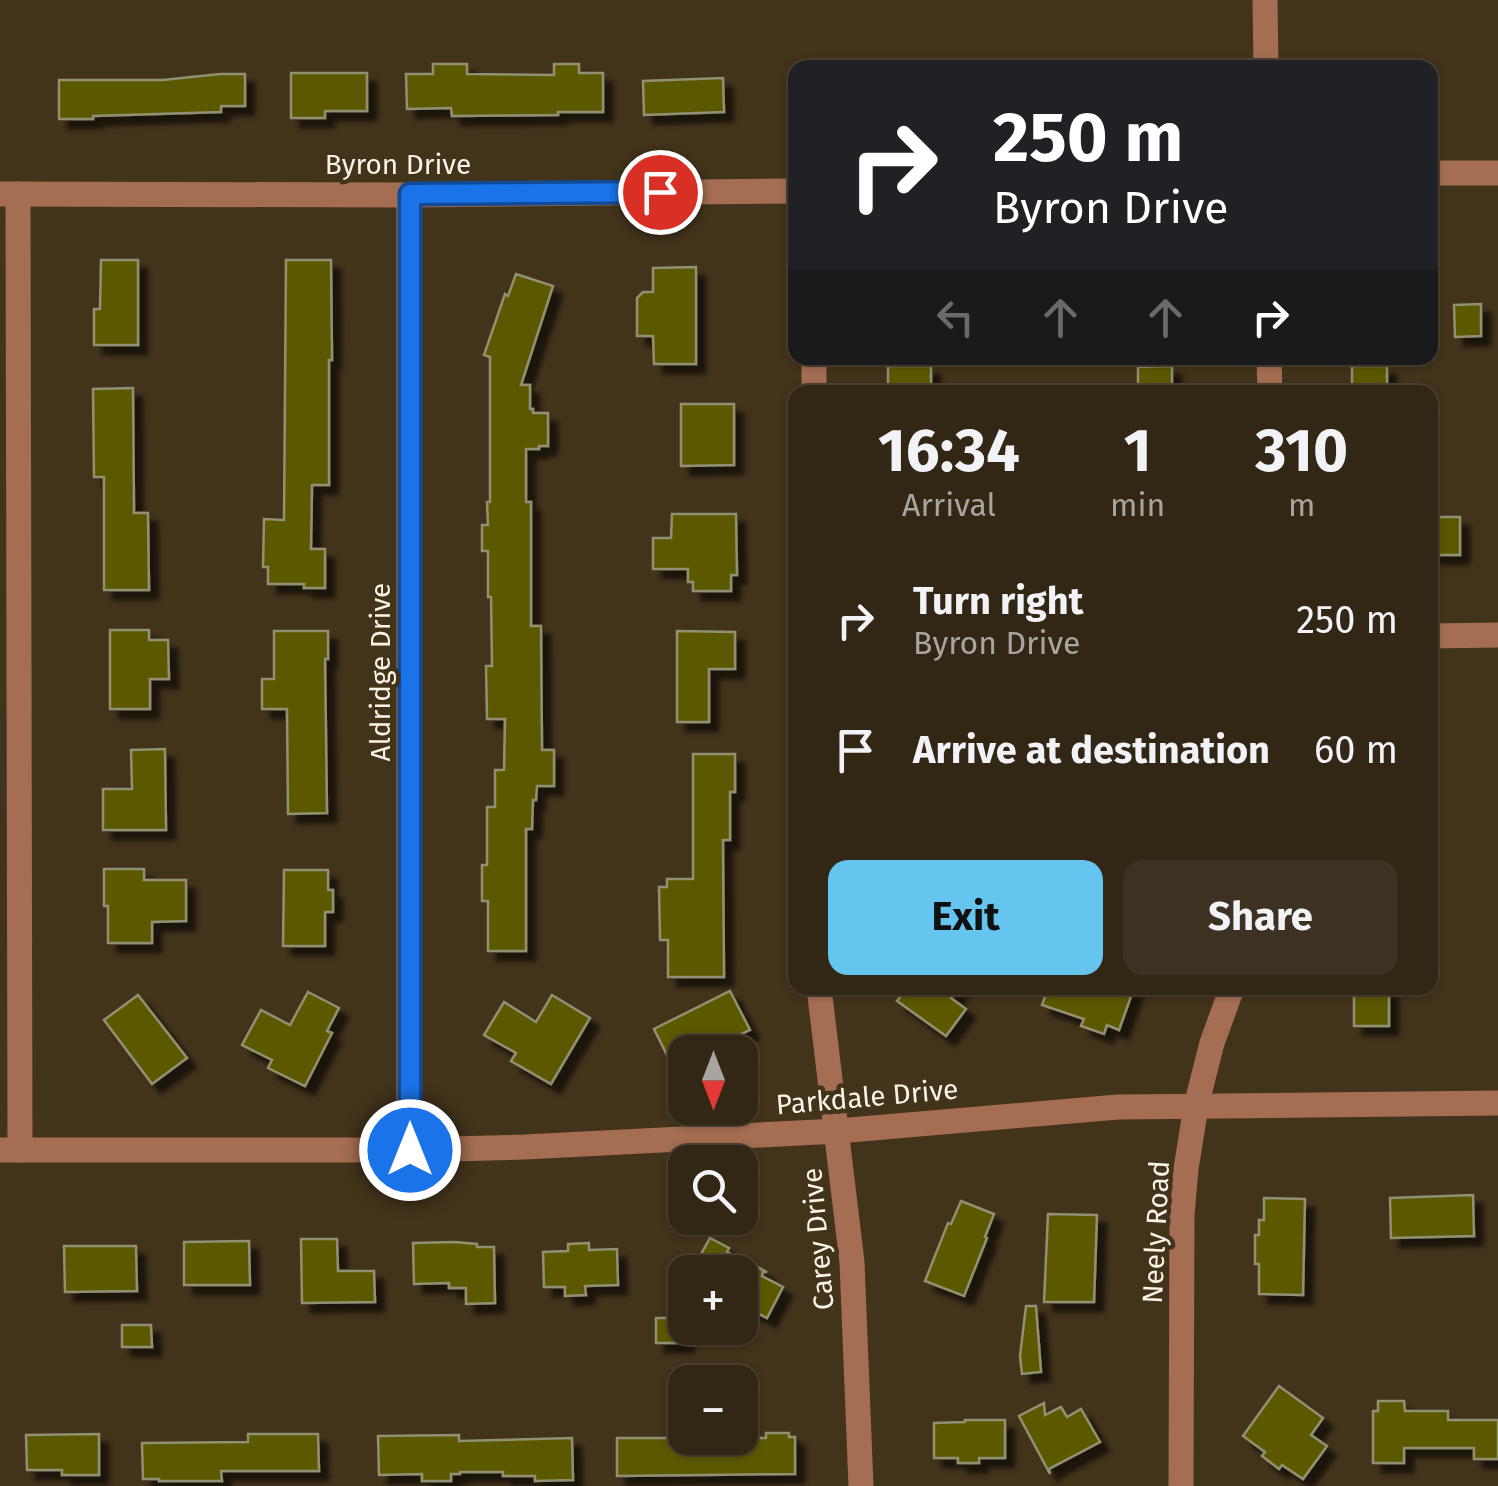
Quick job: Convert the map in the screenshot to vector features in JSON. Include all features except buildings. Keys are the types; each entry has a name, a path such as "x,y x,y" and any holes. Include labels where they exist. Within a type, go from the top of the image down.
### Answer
{"street":[{"path":"1265,0 1266,60"},
{"path":"1438,173 1498,172"},
{"name":"Byron Drive","path":"9,194 788,191"},
{"path":"9,194 10,1150"},
{"name":"Aldridge Drive","path":"410,194 410,1150"},
{"path":"1438,636 1498,635"},
{"name":"Carey Drive","path":"820,995 852,1262 860,1486"},
{"name":"Neely Road","path":"1180,1486 1182,1215 1196,1106 1229,995"},
{"name":"Parkdale Drive","path":"10,1150 410,1150 608,1144 838,1131 1067,1110 1498,1103"}],"route":[{"path":"410,1150 410,194 660,192"}]}
